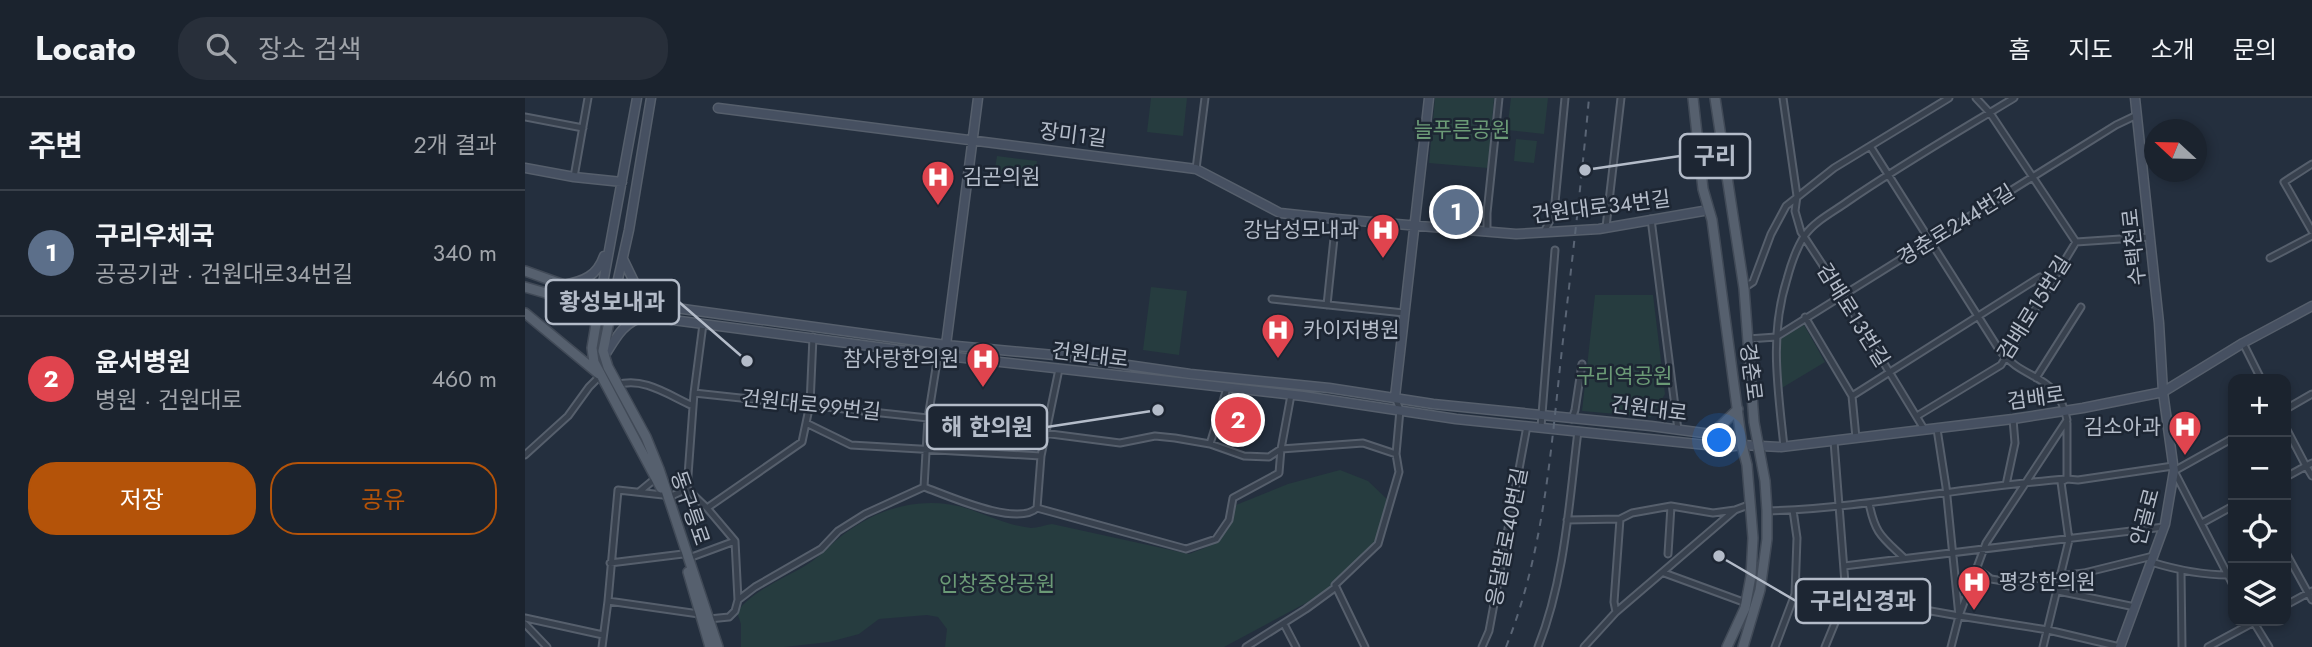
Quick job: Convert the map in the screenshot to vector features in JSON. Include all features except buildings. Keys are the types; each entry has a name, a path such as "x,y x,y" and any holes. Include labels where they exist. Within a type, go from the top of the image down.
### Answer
{"main road":[{"name":"경춘로","path":"1693,98 1703,189 1712,220 1752,504 1751,576 1746,603 1727,647"},
{"name":"경춘로","path":"1715,98 1744,288 1754,422 1767,511 1767,540 1760,590 1743,647"},
{"path":"525,271 564,285 614,297"},
{"path":"525,287 598,309"},
{"name":"동구릉로","path":"601,294 592,348 594,362 666,497"},
{"name":"동구릉로","path":"614,297 603,351 617,385 646,438 718,647"},
{"name":"건원대로","path":"598,309 611,312"},
{"name":"동구릉로","path":"525,313 601,375"},
{"path":"1711,434 1738,409"},
{"name":"동구릉로","path":"686,556 699,614 710,647"}],"street":[{"path":"574,177 588,98"},
{"path":"601,294 637,98"},
{"path":"614,297 651,98"},
{"path":"924,487 928,418 938,355 946,345 978,98"},
{"path":"1196,169 1205,98"},
{"path":"1246,647 1306,610 1336,587 1335,584 1378,544 1399,472 1396,454 1400,410 1395,397 1429,98"},
{"path":"1487,232 1499,98"},
{"path":"1543,233 1554,213 1565,98"},
{"path":"1606,227 1621,98"},
{"name":"검배로13번길","path":"1783,98 1797,196 1795,211 1804,237 1924,429"},
{"path":"1744,288 1753,282 1778,219 1786,206 1834,169 1949,98"},
{"path":"1976,98 1990,113 2076,242 2150,237"},
{"path":"1784,447 1776,375 1776,337 1782,295 1804,237 1813,226 1887,175 2014,98"},
{"name":"수택천로","path":"2134,98 2164,392"},
{"name":"장미1길","path":"718,108 1196,169 1280,213 1414,227"},
{"name":"경춘로244번길","path":"1776,337 2137,115"},
{"path":"525,117 583,128"},
{"path":"1870,146 2005,358 2050,386 2061,397 2066,416 2067,479"},
{"path":"2270,258 2312,234 2284,182 2312,164"},
{"path":"525,168 622,182"},
{"name":"건원대로34번길","path":"1414,227 1543,233 1606,227 1709,210"},
{"path":"1327,305 1336,219"},
{"path":"1651,219 1678,430"},
{"path":"564,285 585,281 600,267 613,234"},
{"name":"검배로15번길","path":"1917,416 2001,365 2076,242"},
{"path":"1541,427 1555,250"},
{"path":"623,259 637,288 661,306"},
{"path":"1852,396 2040,277"},
{"name":"건원대로","path":"614,297 661,306 946,345 1065,356 1190,374 1329,387 1445,405 1711,434 1726,436 1742,445"},
{"path":"1272,299 1404,313"},
{"name":"검배로","path":"1742,445 1784,447 2013,419 2066,416 2164,392 2243,343 2312,306"},
{"path":"2036,378 2081,307"},
{"name":"건원대로","path":"611,312 938,355 1291,395 1457,419 1726,447 1742,445"},
{"path":"605,355 623,328 638,318 650,316"},
{"path":"1805,317 1852,396 1856,438"},
{"path":"687,489 694,393 703,323"},
{"path":"707,508 802,442 810,404 813,337"},
{"path":"1748,339 1776,337"},
{"path":"2243,343 2258,374"},
{"path":"1572,419 1582,364"},
{"path":"738,600 755,587 821,549 838,531 865,514 924,487 1012,515 1030,514 1037,508 1041,456 1059,369"},
{"path":"525,455 568,415 601,375"},
{"path":"617,385 626,382 644,384 693,406"},
{"path":"1210,444 1227,388"},
{"name":"안골로","path":"2121,647 2164,527 2173,469 2164,392"},
{"name":"건원대로99번길","path":"694,393 810,404 1119,443 1156,436 1210,444 1244,456 1269,457 1280,450 1363,443 1396,454"},
{"path":"2291,406 2312,394"},
{"path":"1037,508 1186,548 1216,539 1229,520 1233,498 1279,473 1280,450 1291,395"},
{"path":"1951,647 1959,616 1986,543 2028,482 2066,416"},
{"path":"2006,485 2015,443 2013,419"},
{"name":"건원대로99번길","path":"806,423 851,444 1041,456"},
{"name":"응달말로40번길","path":"1482,647 1489,631 1527,426"},
{"path":"1937,429 1959,616"},
{"path":"1538,647 1555,590 1578,431"},
{"path":"2291,436 2309,464 2312,476"},
{"path":"1825,647 1846,596 1834,441"},
{"path":"1767,511 1869,503 2028,482 2078,480 2173,469 2228,441"},
{"path":"2291,474 2309,464"},
{"path":"2173,469 2228,576"},
{"path":"639,492 656,478"},
{"path":"2043,647 2069,538 2061,482 2067,479"},
{"path":"602,647 618,490 666,497 687,489"},
{"path":"687,489 735,541 738,600 736,611 729,617 709,619"},
{"path":"1869,503 1873,524 1879,534 1904,558"},
{"path":"1566,520 1620,519 1632,513 1671,506 1713,513 1752,504"},
{"path":"1668,554 1671,506"},
{"path":"2202,523 2228,509"},
{"path":"1584,647 1616,612 1735,510"},
{"path":"1775,647 1795,594 1797,538 1793,510"},
{"path":"1616,612 1614,602 1620,519"},
{"path":"1844,566 2164,527"},
{"path":"686,556 735,541"},
{"name":"동구릉로","path":"610,563 686,556"},
{"path":"1977,569 1991,579 2010,582 2084,573 2152,559 2181,571 2228,576"},
{"path":"2291,560 2312,600"},
{"path":"2181,571 2182,647"},
{"path":"1664,573 1746,603"},
{"path":"1335,584 1364,647"},
{"path":"2058,591 2135,607"},
{"path":"2291,602 2310,592"},
{"path":"1846,596 2048,630 2121,647"},
{"path":"608,601 699,614"},
{"path":"525,621 604,635"},
{"path":"525,621 547,647"},
{"path":"1284,624 1296,647"},
{"path":"2208,647 2245,626"},
{"path":"2257,626 2269,647"}],"green space":[{"path":"1151,98 1187,98 1183,136 1147,132"},
{"name":"늘푸른공원","path":"1435,98 1494,98 1488,168 1429,163"},
{"path":"1511,98 1548,98 1544,134 1507,130"},
{"path":"1516,139 1537,141 1534,163 1514,161"},
{"path":"997,156 1037,161 1034,180 994,175"},
{"path":"1151,287 1187,291 1179,355 1143,350"},
{"name":"구리역공원","path":"1595,295 1653,295 1665,394 1651,417 1582,411"},
{"path":"1804,325 1825,362 1780,389 1778,340"},
{"name":"인창중앙공원","path":"1340,470 1368,481 1390,502 1378,544 1336,587 1224,647 945,647 947,629 938,617 927,615 879,619 859,634 829,642 784,647 741,647 741,624 737,612 753,596 820,556 858,525 903,506 936,503 952,505 1023,527 1052,524 1189,554 1217,543 1236,505 1288,484"}],"railway":[{"path":"1506,647 1528,579 1543,509 1589,98"}],"place":[{"name":"구리","path":"1585,170"},
{"name":"김곤의원","path":"938,207"},
{"name":"구리우체국","path":"1456,212"},
{"name":"강남성모내과","path":"1383,260"},
{"name":"카이저병원","path":"1278,360"},
{"name":"황성보내과","path":"747,361"},
{"name":"참사랑한의원","path":"983,389"},
{"name":"해 한의원","path":"1158,410"},
{"name":"윤서병원","path":"1238,420"},
{"name":"김소아과","path":"2185,457"},
{"name":"구리신경과","path":"1719,556"},
{"name":"평강한의원","path":"1974,612"}]}
